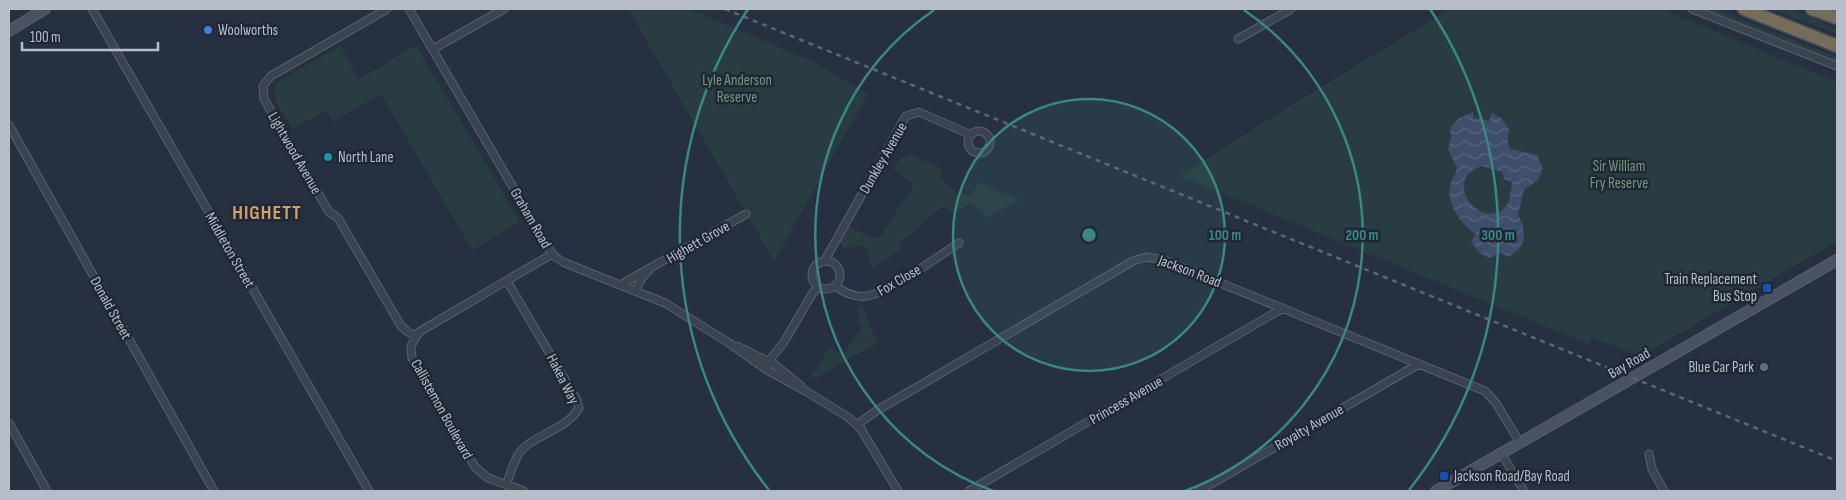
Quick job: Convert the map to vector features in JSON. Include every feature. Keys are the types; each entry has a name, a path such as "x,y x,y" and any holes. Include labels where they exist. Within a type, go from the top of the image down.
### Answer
{"highway":[{"path":"1744,9 1837,46"},
{"path":"1812,9 1837,18"}],"main road":[{"path":"9,31 45,9"},
{"name":"Bay Road","path":"1436,491 1837,260"}],"street":[{"name":"Middleton Street","path":"92,9 369,491"},
{"name":"Lightwood Avenue","path":"387,9 271,76 264,86 264,99 329,212 338,218 401,326 416,336"},
{"name":"Graham Road","path":"409,9 552,254 565,264 665,303 729,343 767,370 858,424 898,491"},
{"path":"433,50 504,9"},
{"path":"1238,39 1291,9"},
{"path":"1692,9 1837,66"},
{"name":"Dunkley Avenue","path":"825,260 906,116 919,112 971,134"},
{"name":"Donald Street","path":"9,125 214,491"},
{"name":"Highett Grove","path":"620,285 746,214"},
{"name":"Fox Close","path":"835,286 849,295 866,297 874,295 959,243"},
{"name":"Callistemon Boulevard","path":"524,491 488,478 475,467 412,358 411,346 419,332 552,254"},
{"name":"Jackson Road","path":"858,424 876,411 1139,258 1151,257 1164,260 1479,388 1489,394 1496,403 1520,443"},
{"path":"796,322 812,280 811,273 814,266 825,260 833,262 839,268 840,276 835,286 826,289 818,287 812,280"},
{"name":"Highett Grove","path":"635,291 649,270"},
{"name":"Hakea Way","path":"506,485 518,455 525,447 574,417 579,408 577,400 507,281"},
{"path":"767,370 818,287"},
{"name":"Princess Avenue","path":"969,491 1283,308"},
{"name":"Graham Road","path":"729,343 771,362 807,392"},
{"name":"Royalty Avenue","path":"1199,491 1419,364"},
{"path":"9,423 47,491"},
{"path":"1501,453 1524,491"},
{"path":"1649,454 1652,469 1664,491"}],"green space":[{"name":"Lyle Anderson Reserve","path":"628,9 689,9 814,62 868,94 774,261"},
{"name":"Sir William Fry Reserve","path":"1450,9 1662,9 1837,82 1837,241 1641,356 1592,338 1590,345 1180,176 1280,112"},
{"path":"1701,9 1716,9 1837,57 1837,63"},
{"path":"1769,9 1790,9 1815,18 1837,30 1837,34"},
{"path":"416,45 520,222 472,250 381,94 333,122 326,110 293,129 276,99 276,87 279,81 340,46 359,79"},
{"path":"909,154 943,169 940,176 958,195 969,196 980,182 1019,200 986,218 977,207 969,204 953,214 943,207 922,223 922,226 899,242 903,248 873,268 865,246 844,248 839,242 849,226 872,238 881,236 914,184 893,170 901,157 906,158"},
{"path":"862,306 877,343 816,378 810,378 830,347 843,355 861,327 856,321 860,314 855,308"}],"water":[{"path":"1473,112 1474,118 1489,121 1492,113 1502,119 1509,129 1508,142 1511,149 1537,155 1543,169 1538,180 1524,190 1518,215 1523,225 1524,239 1520,248 1509,257 1501,253 1489,258 1480,253 1471,242 1476,234 1465,226 1456,214 1450,200 1451,181 1457,168 1448,149 1451,139 1450,128 1458,119","holes":["1482,166 1502,172 1504,179 1512,182 1507,205 1497,212 1487,213 1477,209 1469,202 1465,192 1464,182 1470,173"]}],"railway":[{"path":"725,9 1837,461"}],"place":[{"name":"Woolworths","path":"208,30"},
{"name":"North Lane","path":"328,157"},
{"name":"Train Replacement Bus Stop","path":"1767,288"},
{"name":"Blue Car Park","path":"1764,367"},
{"name":"Jackson Road/Bay Road","path":"1444,476"}],"district":[{"name":"HIGHETT","path":"267,212"}]}
